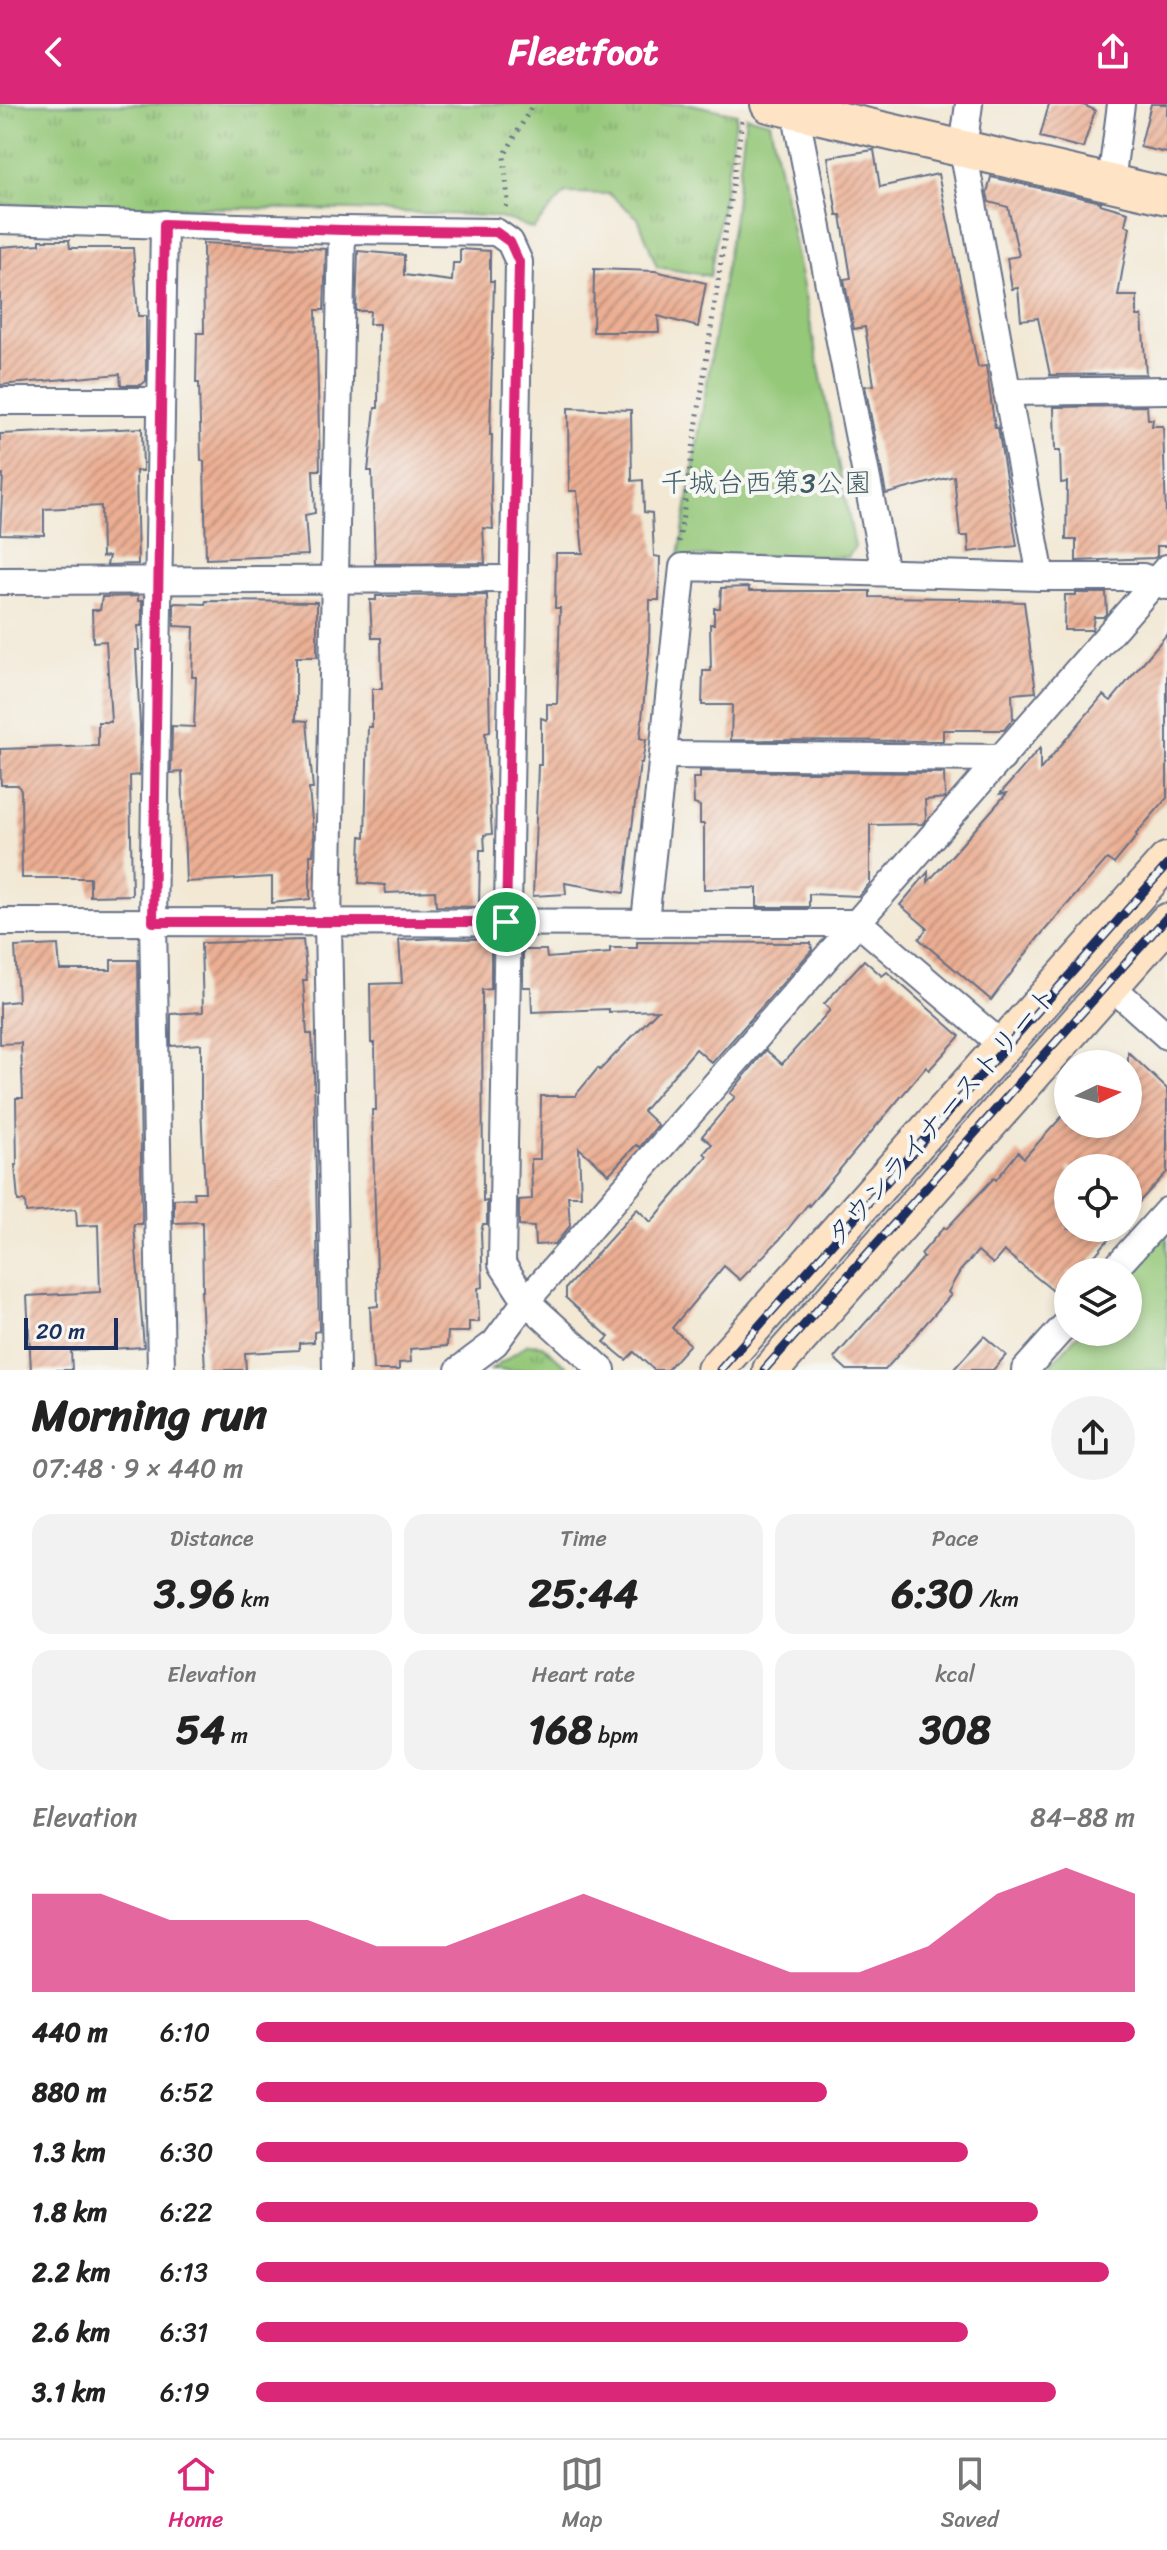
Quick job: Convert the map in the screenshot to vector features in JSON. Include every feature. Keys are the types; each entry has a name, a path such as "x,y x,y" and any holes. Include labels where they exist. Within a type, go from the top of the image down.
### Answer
{"street":[{"path":"969,104 963,149 1041,577"},
{"path":"1111,183 1121,104"},
{"path":"885,572 769,111 963,149 1167,196"},
{"path":"0,220 496,232 510,242 519,262 502,1264 526,1301 602,1370"},
{"path":"161,1370 153,922 164,224"},
{"path":"336,1370 328,922 342,230"},
{"path":"1007,392 1167,390"},
{"path":"0,401 161,401"},
{"path":"645,921 683,567 1163,578"},
{"path":"459,1370 495,1343 526,1301 1163,578"},
{"path":"0,581 513,579"},
{"path":"663,755 1002,758"},
{"name":"タウンライナーストリート","path":"715,1370 1167,861"},
{"path":"0,922 859,923 1002,1045"},
{"name":"タウンライナーストリート","path":"771,1370 1167,922"},
{"path":"1111,986 1167,1036"},
{"path":"1125,1258 1167,1211"},
{"path":"1025,1370 1054,1338"}],"path":[{"path":"496,232 508,202 504,156 533,104"},
{"path":"683,567 678,555 769,111"}],"green space":[{"path":"0,104 691,104 737,114 710,276 657,267 638,218 609,194 565,193 533,229 490,216 353,210 0,204"},
{"name":"千城台西第3公園","path":"746,116 770,122 855,547 848,557 679,556 735,209"},
{"path":"1167,1232 1167,1370 1046,1370 1067,1346 1142,1346 1142,1260"},
{"path":"528,1344 542,1345 571,1370 491,1370"}],"building":[{"path":"1049,104 1081,104 1095,110 1083,148 1040,137"},
{"path":"1151,104 1167,104 1167,153 1140,147"},
{"path":"874,150 880,187 938,174 978,367 986,366 1017,546 969,552 968,536 960,536 954,476 886,494 865,386 874,385 865,327 854,329 844,279 851,278 828,157"},
{"path":"991,177 1101,202 1128,212 1125,225 1130,227 1118,296 1137,296 1137,316 1142,316 1146,374 1050,375 1038,318 1021,320 1018,288 1012,289 1007,258 1019,256 1008,207 989,202 987,193"},
{"path":"40,240 69,240 70,248 133,248 138,316 146,316 146,381 141,385 121,385 120,374 0,385 0,247 40,244"},
{"path":"203,243 326,249 324,310 316,310 320,470 313,470 315,513 305,515 308,555 206,559 204,461 201,461 199,383 196,383 197,333 204,333"},
{"path":"460,249 490,251 490,281 494,281 490,435 493,529 483,528 485,563 375,564 372,471 368,471 375,408 378,408 379,324 369,324 370,311 356,311 358,251 404,255 404,275 452,281 453,263 460,263"},
{"path":"594,269 655,271 706,283 698,327 658,316 659,332 593,332"},
{"path":"1147,406 1148,419 1153,419 1152,426 1163,426 1167,546 1157,546 1157,556 1154,558 1076,561 1076,540 1066,540 1067,482 1061,483 1060,451 1055,451 1054,407"},
{"path":"568,408 631,410 632,481 643,480 644,512 652,513 654,556 660,557 659,600 650,600 649,651 640,738 646,740 640,763 624,893 565,883 566,894 533,896 541,718 547,720 547,704 557,704 560,608 555,608 556,553 583,553 577,491 569,491"},
{"path":"142,428 143,471 136,471 138,564 107,565 109,556 102,557 101,506 44,509 44,535 0,534 3,475 0,475 0,434"},
{"path":"749,587 749,591 870,591 870,597 1024,602 1036,692 1012,694 1013,719 1004,730 943,730 943,741 731,740 732,705 702,705 703,671 711,671 710,624 714,624 714,608 720,608 721,588"},
{"path":"1106,593 1107,613 1103,617 1094,617 1092,630 1064,630 1065,595"},
{"path":"487,595 490,732 485,733 492,834 484,835 485,850 480,850 479,907 436,906 435,891 386,893 385,885 359,883 361,836 365,837 372,689 382,689 381,638 372,638 370,600 376,600 376,596"},
{"path":"138,596 138,601 142,601 142,626 138,626 139,650 136,650 139,775 130,776 132,895 90,896 90,878 22,878 21,791 18,785 1,785 0,749 98,746 98,722 111,722 106,641 93,642 92,610 100,610 102,597"},
{"path":"206,601 317,602 317,657 296,657 296,720 307,721 313,789 309,789 314,841 313,855 310,855 310,899 272,903 272,877 186,882 182,772 171,773 172,726 194,727 194,627 174,626 174,603 205,604"},
{"path":"1167,634 1167,798 1114,864 1107,859 1038,938 991,1000 919,939 927,928 900,905 928,872 928,882 946,862 1007,793 1000,794 1040,748 1040,770 1103,695 1111,701"},
{"path":"700,771 944,773 945,798 925,800 926,820 922,824 870,825 870,883 859,896 809,894 809,907 757,907 757,888 704,889 704,824 700,824 700,806 694,804 693,778 700,778"},
{"path":"438,938 491,942 491,989 482,990 483,1202 487,1201 487,1224 483,1224 481,1232 483,1287 478,1288 479,1322 469,1322 469,1332 448,1332 447,1346 410,1349 411,1362 399,1363 399,1370 373,1370 370,1307 378,1306 372,1110 376,1110 375,1043 371,1043 370,984 402,983 399,940"},
{"path":"303,940 307,1034 312,1034 314,1073 319,1331 314,1332 314,1342 299,1343 299,1350 245,1353 246,1370 205,1370 202,1222 174,1223 174,1199 195,1198 194,1192 205,1192 201,1044 171,1046 171,1014 203,1012 201,943"},
{"path":"637,942 811,943 812,950 712,1063 696,1049 643,1111 658,1125 640,1147 636,1145 609,1174 579,1148 581,1196 568,1196 570,1226 555,1244 535,1245 534,1227 519,1226 519,1200 532,1199 531,1159 540,1159 541,1096 575,1096 598,1068 600,1070 658,1010 532,1012 531,987 523,987 523,950 546,950 547,958 610,953 610,948 637,948"},
{"path":"58,945 60,970 111,970 111,960 138,960 142,1224 134,1224 144,1347 71,1351 72,1370 31,1370 27,1296 100,1292 98,1225 77,1226 76,1209 26,1213 25,1201 18,1201 16,1098 23,1098 21,1043 0,1044 0,1003 18,1001 15,947"},
{"path":"864,960 882,976 887,972 960,1036 929,1070 926,1067 809,1206 740,1280 724,1266 672,1328 690,1344 667,1370 654,1370 634,1352 626,1360 604,1342 609,1337 566,1298 566,1288 637,1209 651,1222 707,1156 704,1153 712,1144 702,1136 735,1097 730,1093 766,1050 782,1064 830,1010 824,1004"},
{"path":"1142,1065 1167,1089 1167,1172 1142,1199 1142,1154 1054,1154 1054,1242 1106,1242 1093,1258 1054,1258 1054,1292 1004,1251 993,1264 978,1251 960,1271 948,1292 951,1295 885,1370 847,1370 834,1358 924,1257 921,1254 944,1227 946,1229 994,1178 996,1180 1018,1152 1024,1158 1054,1125 1054,1138 1142,1138"},
{"path":"984,1336 1006,1355 993,1370 953,1370"}],"railway":[{"path":"720,1370 1167,865"},
{"path":"764,1370 1167,917"}],"route":[{"path":"164,224 496,232 510,242 519,262 506,922 153,922 164,224"}]}
